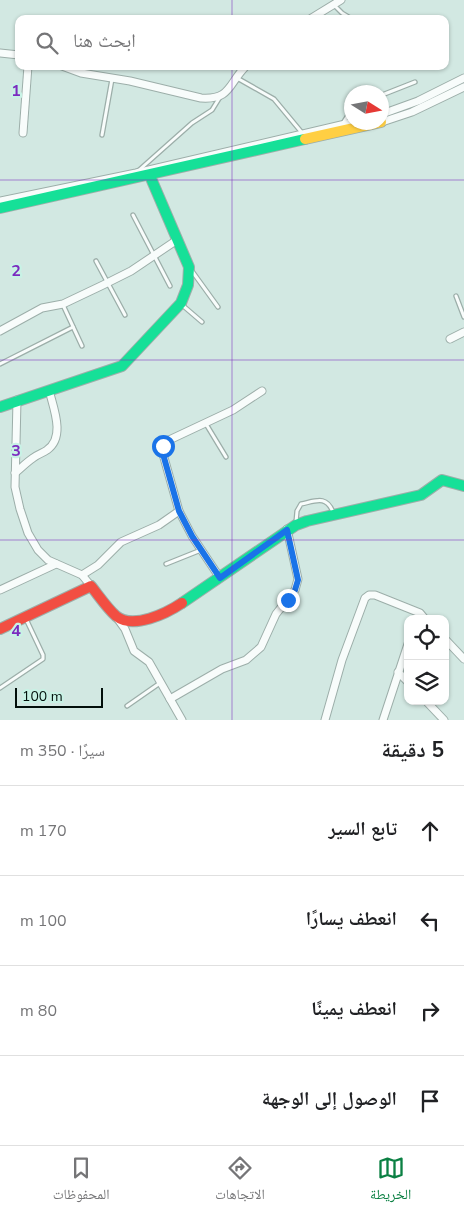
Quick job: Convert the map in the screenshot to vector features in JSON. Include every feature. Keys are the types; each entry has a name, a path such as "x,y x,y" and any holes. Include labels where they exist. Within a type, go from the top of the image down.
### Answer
{"street":[{"path":"316,15 337,2"},
{"path":"0,53 15,55"},
{"path":"23,132 28,70"},
{"path":"73,70 211,99 220,96 228,90 243,70"},
{"path":"389,111 418,101 464,78"},
{"path":"389,119 412,112 464,87"},
{"path":"0,201 136,173 342,125"},
{"path":"0,208 150,176 347,130"},
{"path":"0,406 122,366 181,303 188,292 190,280 189,266 150,176"},
{"path":"0,330 42,308 63,304 108,283 177,240"},
{"path":"450,339 464,332"},
{"path":"15,473 31,459 48,450 54,442 57,434 56,422 48,390"},
{"path":"220,578 201,550 179,511 163,454 163,446 167,441 233,410 262,391"},
{"path":"17,400 16,487 20,509 28,533 38,550 48,560 82,575 117,617 125,629 134,651 149,662 182,720"},
{"path":"117,617 125,621 142,621 170,610 220,578 292,527 307,521 421,495 442,480 464,486"},
{"path":"82,575 98,565 121,542 158,525 179,511"},
{"path":"170,699 222,669 246,660 261,647 276,614 295,590 298,580 292,527"},
{"path":"0,590 56,564"},
{"path":"0,628 91,586"},
{"path":"325,720 342,660 365,598 369,595 375,595 417,615"},
{"path":"449,644 464,659"},
{"path":"383,720 404,655"},
{"path":"398,672 404,678"},
{"path":"430,705 444,720"}],"lane":[{"path":"337,2 342,13 345,15"},
{"path":"102,135 112,78"},
{"path":"236,78 274,98 303,134"},
{"path":"389,92 415,82"},
{"path":"136,173 192,123 212,110 220,96"},
{"path":"133,215 170,286"},
{"path":"96,261 125,315"},
{"path":"189,266 218,307"},
{"path":"456,296 464,317"},
{"path":"181,303 202,322"},
{"path":"63,304 82,346"},
{"path":"0,364 73,326"},
{"path":"206,424 226,457"},
{"path":"292,527 301,504 325,501 329,503 334,515"},
{"path":"166,564 201,550"},
{"path":"0,688 43,659 43,655 25,617"},
{"path":"128,706 160,683"}],"traffic: fast":[{"path":"0,208 305,139"},
{"path":"0,407 122,366 181,303 188,285 189,267 150,176"},
{"path":"182,603 296,525 421,495 442,480 464,486"}],"traffic: slow":[{"path":"305,139 345,130"}],"traffic: jam":[{"path":"0,629 91,586 106,606 123,620 140,621 159,615 182,603"}],"route":[{"path":"163,446 163,454 179,511 192,536 220,578 287,530 298,580 295,590 288,600"}]}
